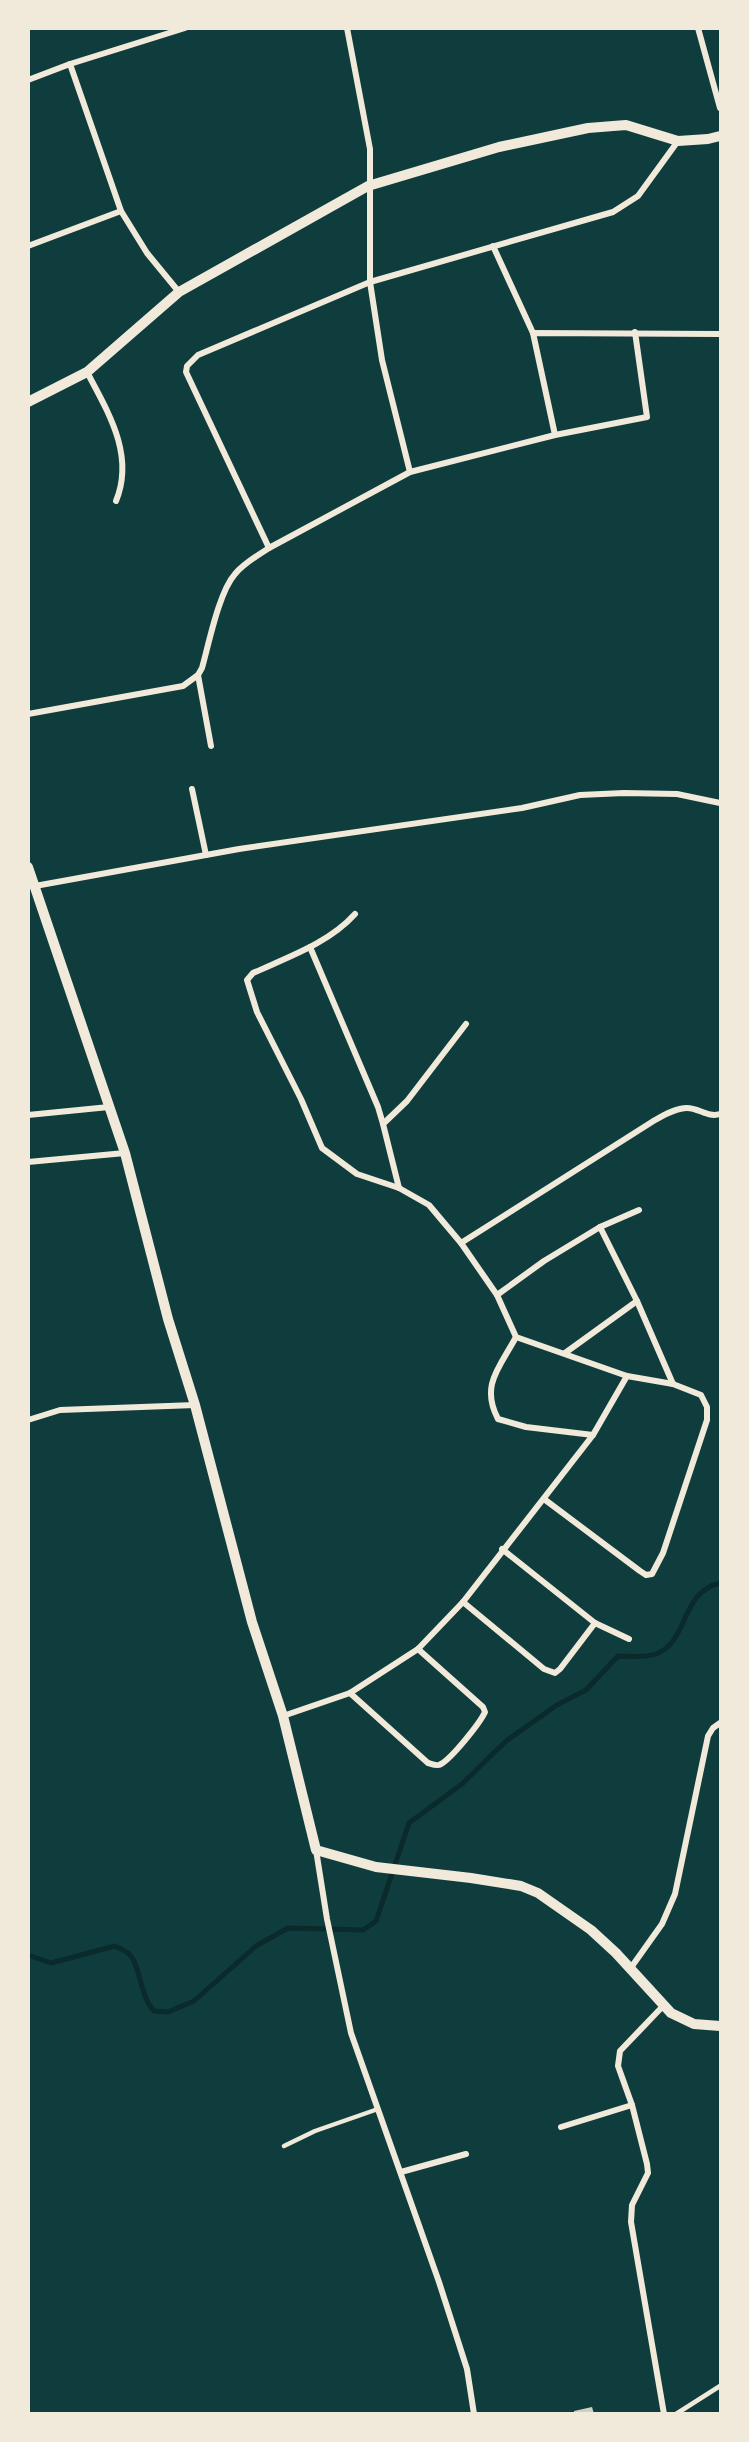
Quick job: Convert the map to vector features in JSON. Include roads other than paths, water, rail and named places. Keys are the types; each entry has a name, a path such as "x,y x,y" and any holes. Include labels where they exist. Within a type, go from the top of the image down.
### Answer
{"street":[{"path":"28,80 70,64 185,28"},
{"path":"347,28 370,149 368,186 370,282 382,360 410,472"},
{"path":"698,28 720,108"},
{"path":"70,64 121,211 147,254 179,292"},
{"path":"28,402 87,372 179,292 368,186 499,147 588,128 626,126 678,141 720,136"},
{"path":"269,548 188,379 187,366 198,355 370,282 612,212 638,196 678,141"},
{"path":"28,246 121,211"},
{"path":"493,246 534,333 555,435"},
{"path":"211,746 198,675 226,588 233,576 244,565 269,548 410,472 555,435 647,417 635,332"},
{"path":"534,333 720,334"},
{"path":"87,372 110,415 122,451 122,488 116,501"},
{"path":"28,714 174,689 183,686 198,675"},
{"path":"192,789 206,855"},
{"path":"35,886 206,855 522,808 580,795 677,794 720,803"},
{"path":"28,867 125,1153 168,1319 195,1405 252,1622 283,1716 316,1850 327,1919 351,2033 401,2172 467,2369 474,2414"},
{"path":"355,914 346,925 310,946 253,973 247,980 257,1012 301,1099 322,1148 357,1174 399,1188 429,1205 461,1243 497,1295 516,1337 627,1376 673,1384 701,1395 707,1407 707,1420 663,1553 652,1574 646,1575 640,1571 544,1499"},
{"path":"310,946 378,1107 399,1188"},
{"path":"383,1124 407,1101 466,1024"},
{"path":"28,1115 109,1107"},
{"path":"461,1243 655,1120 674,1111 688,1108 708,1115 720,1114"},
{"path":"28,1162 125,1153"},
{"path":"497,1295 544,1261 600,1227 639,1210"},
{"path":"600,1227 637,1301 673,1384"},
{"path":"565,1353 637,1301"},
{"path":"516,1337 490,1386 490,1405 498,1419 526,1427 593,1435"},
{"path":"283,1716 350,1693 418,1649 463,1602 593,1435 627,1376"},
{"path":"28,1420 60,1410 195,1405"},
{"path":"502,1549 595,1623 629,1639"},
{"path":"463,1602 544,1669 555,1673 595,1623"},
{"path":"350,1693 428,1763 435,1766 441,1764 466,1738 485,1712 483,1707 418,1649"},
{"path":"630,1969 662,1924 675,1894 708,1736 713,1728 720,1724"},
{"path":"316,1850 400,1872 453,1875 521,1886 538,1893 591,1930 671,2013 694,2024 720,2026"},
{"path":"664,2005 620,2051 618,2066 632,2105 648,2173 632,2205 631,2222 664,2414"},
{"path":"561,2127 632,2105"},
{"path":"401,2172 466,2154"}],"lane":[{"path":"284,2146 315,2131 378,2109"},
{"path":"676,2414 720,2386"}],"waterway":[{"path":"28,1955 51,1963 115,1946 132,1958 145,1997 154,2011 168,2012 194,2001 256,1946 288,1928 363,1930 376,1921 409,1823 462,1784 506,1741 557,1705 586,1690 618,1656 652,1655 667,1648 698,1596 707,1588 720,1583"}]}
